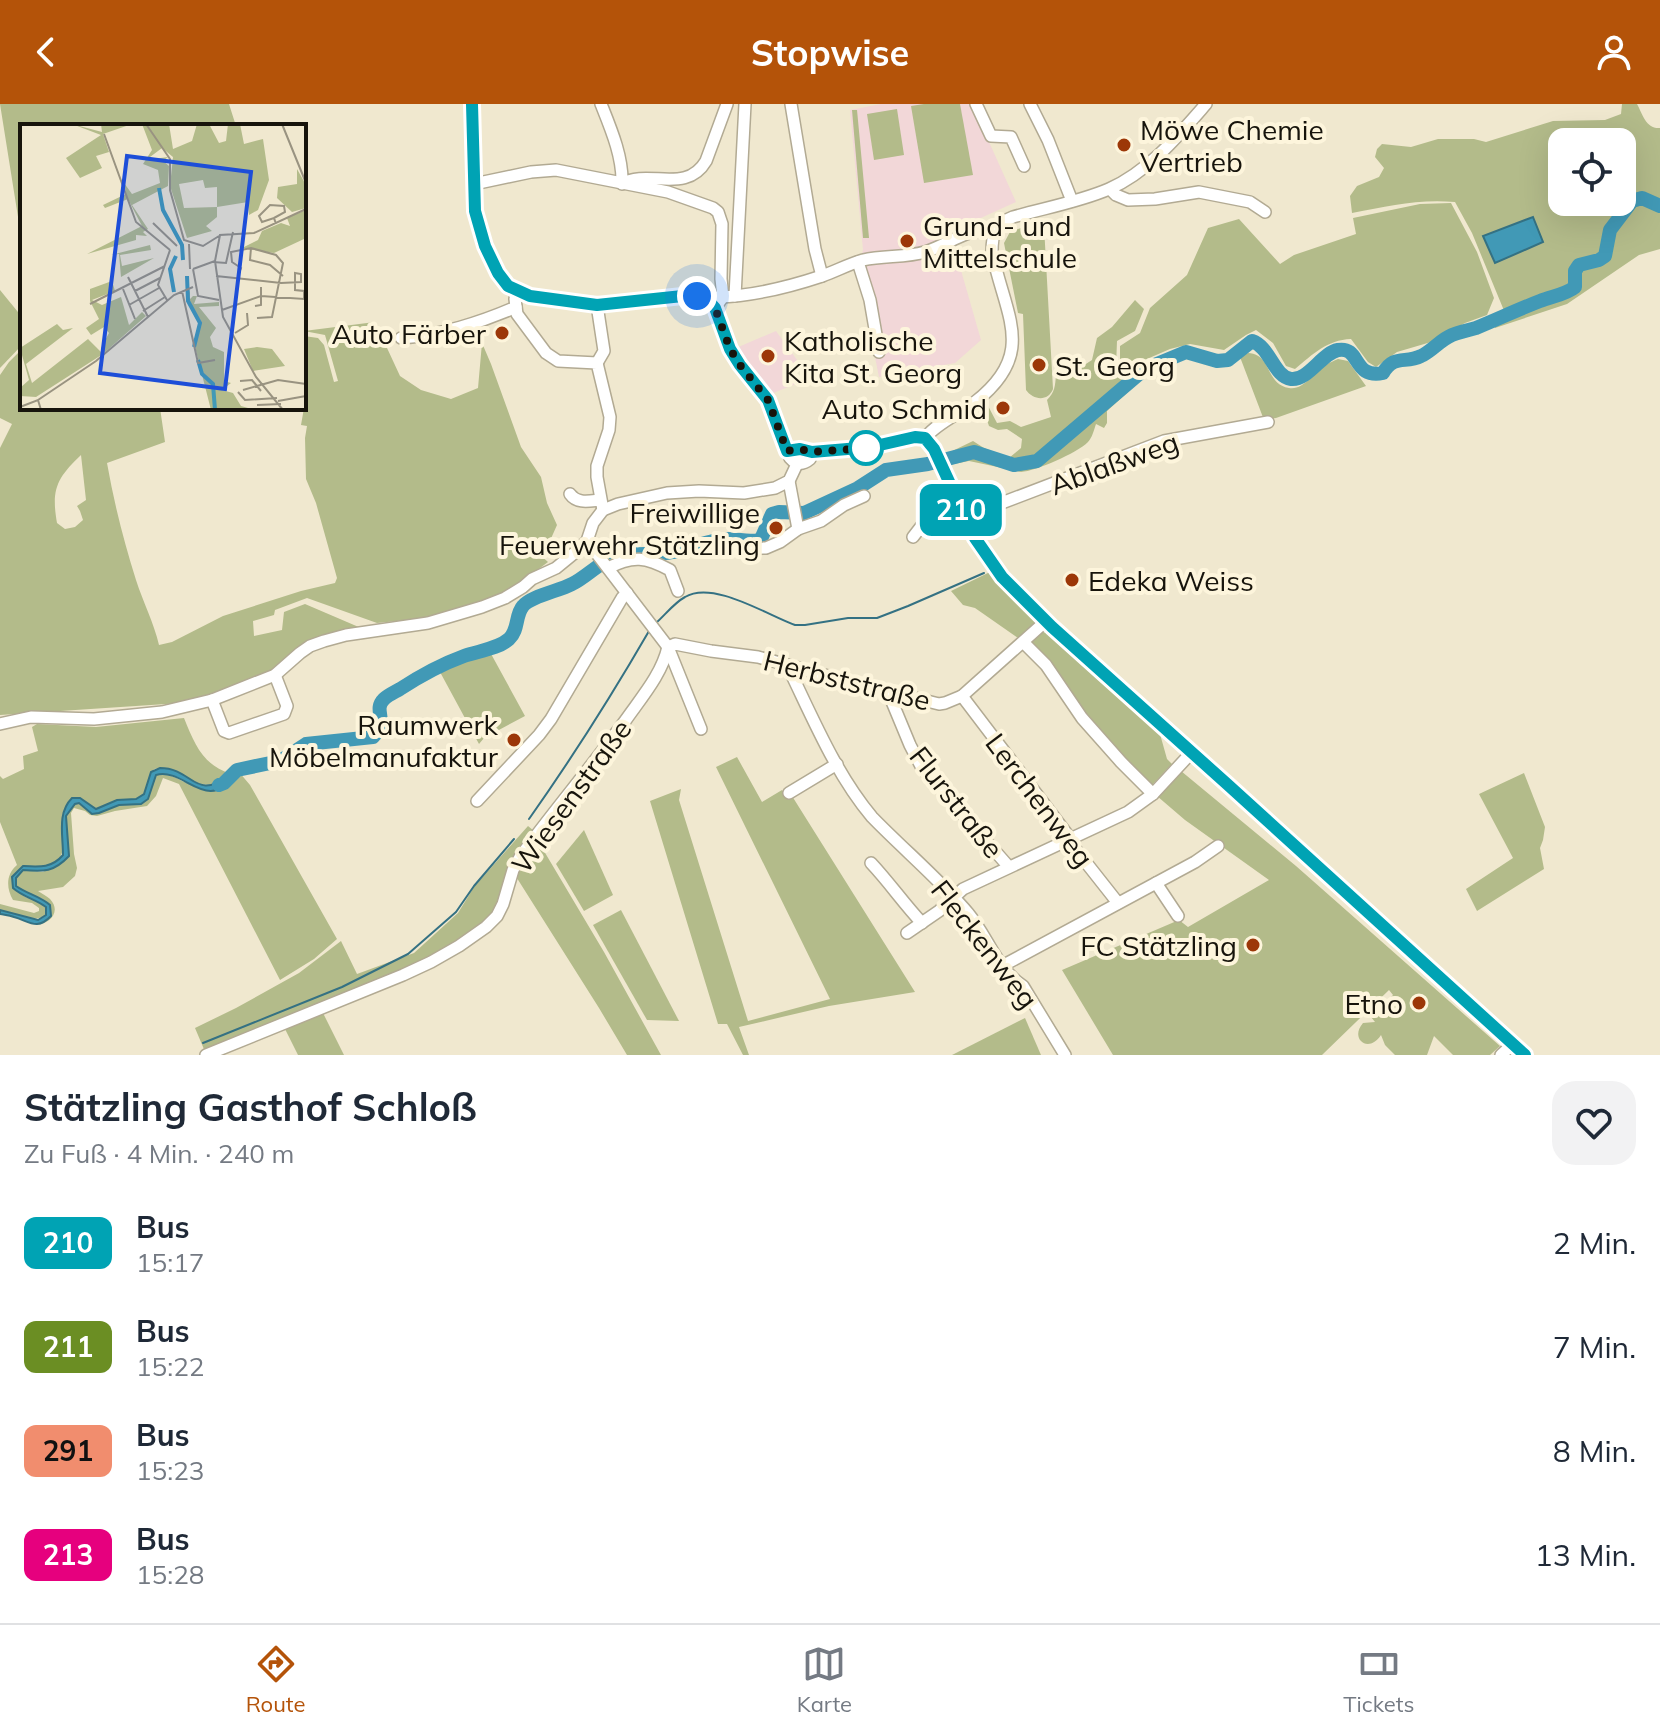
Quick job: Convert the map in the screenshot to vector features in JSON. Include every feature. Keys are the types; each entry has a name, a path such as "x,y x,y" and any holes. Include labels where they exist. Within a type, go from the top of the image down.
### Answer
{"street":[{"path":"471,104 475,211 485,246 503,281 517,291 549,299 597,305 692,295 706,298 729,296 775,289 858,262 926,252 979,229 995,231"},
{"path":"601,104 617,147 623,172 622,184"},
{"path":"622,184 630,179 673,179 694,174 706,161 727,104"},
{"path":"715,308 729,296 745,104"},
{"path":"779,104 791,106 822,276"},
{"path":"976,104 991,136 1011,137 1024,166"},
{"path":"1030,104 1072,201"},
{"path":"925,438 989,392 1011,359 1014,340 992,252 995,231 1002,221 1110,189 1154,159 1206,104"},
{"path":"474,184 556,170 694,200 718,212 722,224 721,279 729,296"},
{"path":"1110,189 1128,200 1199,192 1250,202 1265,212"},
{"path":"858,262 870,300 879,352"},
{"path":"517,291 517,314 544,352 551,358 569,363 597,363"},
{"path":"706,298 715,308 730,349 768,400 790,458 797,464"},
{"path":"0,724 31,717 94,719 162,712 212,700 275,675 310,646 346,635 428,623 482,607 505,598 532,579 556,568 587,541 602,505 597,466 610,417 597,363 604,351 597,305"},
{"path":"401,338 472,323 516,307"},
{"name":"Ablaßweg","path":"913,537 923,524 1159,443 1268,422"},
{"path":"787,451 871,447 915,437 925,438"},
{"path":"925,438 979,545 1002,577 1046,621 1525,1055"},
{"path":"798,529 789,481 797,464 810,459 812,452"},
{"path":"570,494 578,501 602,505 667,493 744,493 775,488 789,481"},
{"path":"726,549 766,548 864,496"},
{"path":"587,541 668,647 701,729"},
{"path":"605,564 641,559 649,561 670,570 678,591"},
{"path":"477,801 551,719 627,593"},
{"name":"Herbststraße","path":"668,647 675,644 758,657 939,704 962,696 1046,621"},
{"path":"1024,643 1046,665 1082,718 1153,794"},
{"name":"Wiesenstraße","path":"206,1055 431,962 486,927 503,904 520,857 639,701 666,659 668,647"},
{"name":"Fleckenweg","path":"787,665 855,796 975,922 1002,966 1013,980 1023,986 1065,1055"},
{"path":"212,700 224,731 229,733 284,714 287,706 275,675"},
{"name":"Flurstraße","path":"888,692 922,768 1009,867"},
{"name":"Lerchenweg","path":"962,696 1118,903"},
{"path":"907,933 939,911 963,889 1128,812 1153,794 1192,752"},
{"path":"789,793 837,764"},
{"path":"1002,966 1195,862 1218,846"},
{"path":"871,863 922,923"},
{"path":"1156,883 1178,916"},
{"path":"1501,1055 1513,1044"}],"shaded area":[{"name":"Grund- und Mittelschule","path":"881,104 972,104 1016,202 950,232 981,340 955,363 879,377 857,269 863,250 850,110"},
{"name":"Katholische Kita St. Georg","path":"776,331 800,364 793,370 798,383 771,394 736,348"}],"green space":[{"path":"0,104 229,104 235,124 20,124 20,229"},
{"path":"960,104 973,175 924,183 911,106"},
{"path":"1622,104 1637,104 1648,124 1660,128 1660,249 1639,255 1567,304 1495,328 1493,323 1573,293 1571,286 1569,290 1505,313 1472,233 1455,202 1415,202 1352,213 1350,196 1357,186 1379,177 1384,168 1375,157 1382,144 1411,147 1438,139 1486,142 1553,121 1605,120 1621,114"},
{"path":"897,109 904,155 874,160 867,114"},
{"path":"852,110 857,110 869,238 863,238"},
{"path":"1451,203 1477,252 1494,298 1487,315 1431,342 1397,352 1376,367 1368,362 1351,339 1327,345 1295,369 1286,366 1273,343 1256,330 1224,350 1190,344 1170,349 1140,362 1149,373 1107,411 1104,428 1096,424 1088,442 1066,456 1021,472 969,461 949,465 944,455 973,441 1009,458 1021,448 1022,439 1007,429 998,430 989,426 983,408 986,402 997,423 1010,421 1021,427 1051,417 1047,400 1055,386 1056,375 1069,375 1092,360 1097,338 1112,327 1135,300 1144,309 1135,331 1117,341 1116,367 1122,372 1136,364 1120,366 1120,346 1140,333 1150,308 1187,275 1208,228 1239,219 1280,264 1294,255 1356,234 1353,218 1420,204"},
{"path":"1044,226 1053,389 1048,396 1040,398 1026,390 1023,314 1018,313 1004,243 1010,232 1024,227"},
{"path":"0,290 20,315 20,347 0,368"},
{"path":"375,322 400,376 421,390 451,399 478,388 482,343 521,447 541,477 547,503 557,525 549,543 539,554 548,562 508,592 427,618 377,623 307,598 275,610 274,615 253,621 254,636 282,630 284,612 305,604 361,628 313,639 272,672 181,703 0,715 0,448 12,424 0,418 0,375 9,362 20,351 20,410 160,410 165,442 107,463 127,551 159,645 172,642 223,616 335,583 337,578 306,479 307,426 301,425 306,410 306,336 318,338 324,345 334,382 338,381 325,335 306,331","holes":["81,455 86,500 77,506 83,520 75,527 65,529 57,523 55,501 58,485"]},
{"path":"1248,353 1261,358 1276,381 1289,388 1299,387 1338,359 1348,361 1366,386 1264,420 1240,357"},
{"path":"990,572 1033,619 1035,624 1021,640 975,608 963,605 951,591"},
{"path":"1043,632 1049,634 1160,734 1167,759 1172,764 1152,785 1147,784 1079,710 1032,647 1032,642"},
{"path":"490,652 525,716 484,738 479,744 440,672"},
{"path":"184,718 196,745 207,759 231,774 208,785 166,769 154,769 144,794 136,799 117,800 96,809 80,798 67,803 60,858 49,865 23,866 12,883 25,897 46,907 46,915 30,918 0,910 0,904 34,913 39,911 32,903 13,900 8,886 9,877 17,865 0,822 0,776 3,779 24,769 23,756 38,751 32,727 37,724 96,727"},
{"path":"737,757 762,802 782,790 788,798 792,796 915,992 829,1006 739,1027 749,1055 743,1055 727,1024 718,1024 650,801 681,789 679,800 748,1021 830,999 716,767"},
{"name":"FC Stätzling","path":"1181,771 1296,866 1500,1046 1490,1055 1453,1055 1434,1036 1427,1055 1395,1055 1385,1045 1381,1035 1371,1043 1362,1042 1359,1029 1363,1023 1375,1022 1371,1017 1393,995 1389,990 1322,1055 1113,1055 1062,970 1179,920 1188,927 1269,880 1157,796"},
{"path":"239,772 250,785 337,939 314,959 280,980 179,784 163,778 156,796 147,806 97,816 74,808 71,813 77,868 75,876 63,887 38,891 50,899 55,908 54,913 49,920 36,925 51,916 43,899 25,893 16,886 16,878 23,870 43,872 69,856 66,816 71,806 79,803 90,811 100,812 121,805 141,804 152,788 156,775 169,775 192,785 217,790"},
{"path":"1524,773 1545,827 1540,848 1544,869 1477,911 1466,889 1513,858 1479,794"},
{"path":"528,826 534,831 492,918 430,959 206,1054 195,1028 299,973 341,941 357,974 414,953 458,913 474,887"},
{"path":"584,830 613,895 584,911 556,864"},
{"path":"538,841 661,1055 627,1055 515,875 518,866"},
{"path":"621,910 679,1021 647,1020 593,925"},
{"path":"322,1011 344,1055 298,1055 284,1027"},
{"path":"1025,1018 1041,1055 952,1055"}],"water":[{"path":"1533,217 1543,242 1495,263 1483,236"},
{"path":"160,768 171,769 201,785 219,782 231,774 234,776 224,787 214,791 195,787 166,774 156,775 148,799 141,804 119,805 92,814 79,803 75,804 66,816 69,856 53,868 23,870 16,878 16,886 50,905 51,916 37,924 0,914 0,910 38,920 46,915 46,907 13,888 12,877 23,866 50,864 63,855 64,810 72,798 80,798 96,809 117,800 136,799 144,794 151,772"}],"waterway":[{"path":"219,785 237,770 280,761 306,744 373,737 380,726 381,703 386,698 448,663 504,642 512,635 527,602 572,584 612,558 673,552 719,540 761,539 772,514 804,513 858,488 886,470 928,464 974,452 1014,465 1037,461 1145,369 1186,352 1217,361 1228,360 1252,341 1263,349 1280,373 1291,379 1303,376 1332,352 1345,350 1366,371 1383,373 1391,363 1421,356 1452,335 1571,290 1575,287 1575,271 1579,265 1605,256 1610,230 1632,201 1642,198 1660,206"},
{"path":"656,623 685,597 697,593 725,596 795,625 848,618 877,618 984,573"},
{"path":"529,819 649,631"},
{"path":"203,1043 342,987 408,954 456,912 514,839"}],"bus line":[{"name":"210","path":"472,104 475,211 485,246 508,286 530,296 597,305 692,295 706,298 715,308 728,344 740,365 768,400 787,451 871,447 915,437 925,438 934,449 979,545 1002,577 1052,627 1525,1055"}],"place":[{"name":"Möwe Chemie Vertrieb","path":"1124,145"},
{"name":"Grund- und Mittelschule","path":"907,241"},
{"name":"Auto Färber","path":"502,333"},
{"name":"Katholische Kita St. Georg","path":"768,356"},
{"name":"St. Georg","path":"1039,365"},
{"name":"Auto Schmid","path":"1003,408"},
{"name":"Freiwillige Feuerwehr Stätzling","path":"776,528"},
{"name":"Edeka Weiss","path":"1072,580"},
{"name":"Raumwerk Möbelmanufaktur","path":"514,740"},
{"name":"FC Stätzling","path":"1253,945"},
{"name":"Etno","path":"1419,1003"}],"route":[{"path":"697,296 706,298 715,308 730,349 768,400 787,451 866,448"}]}
